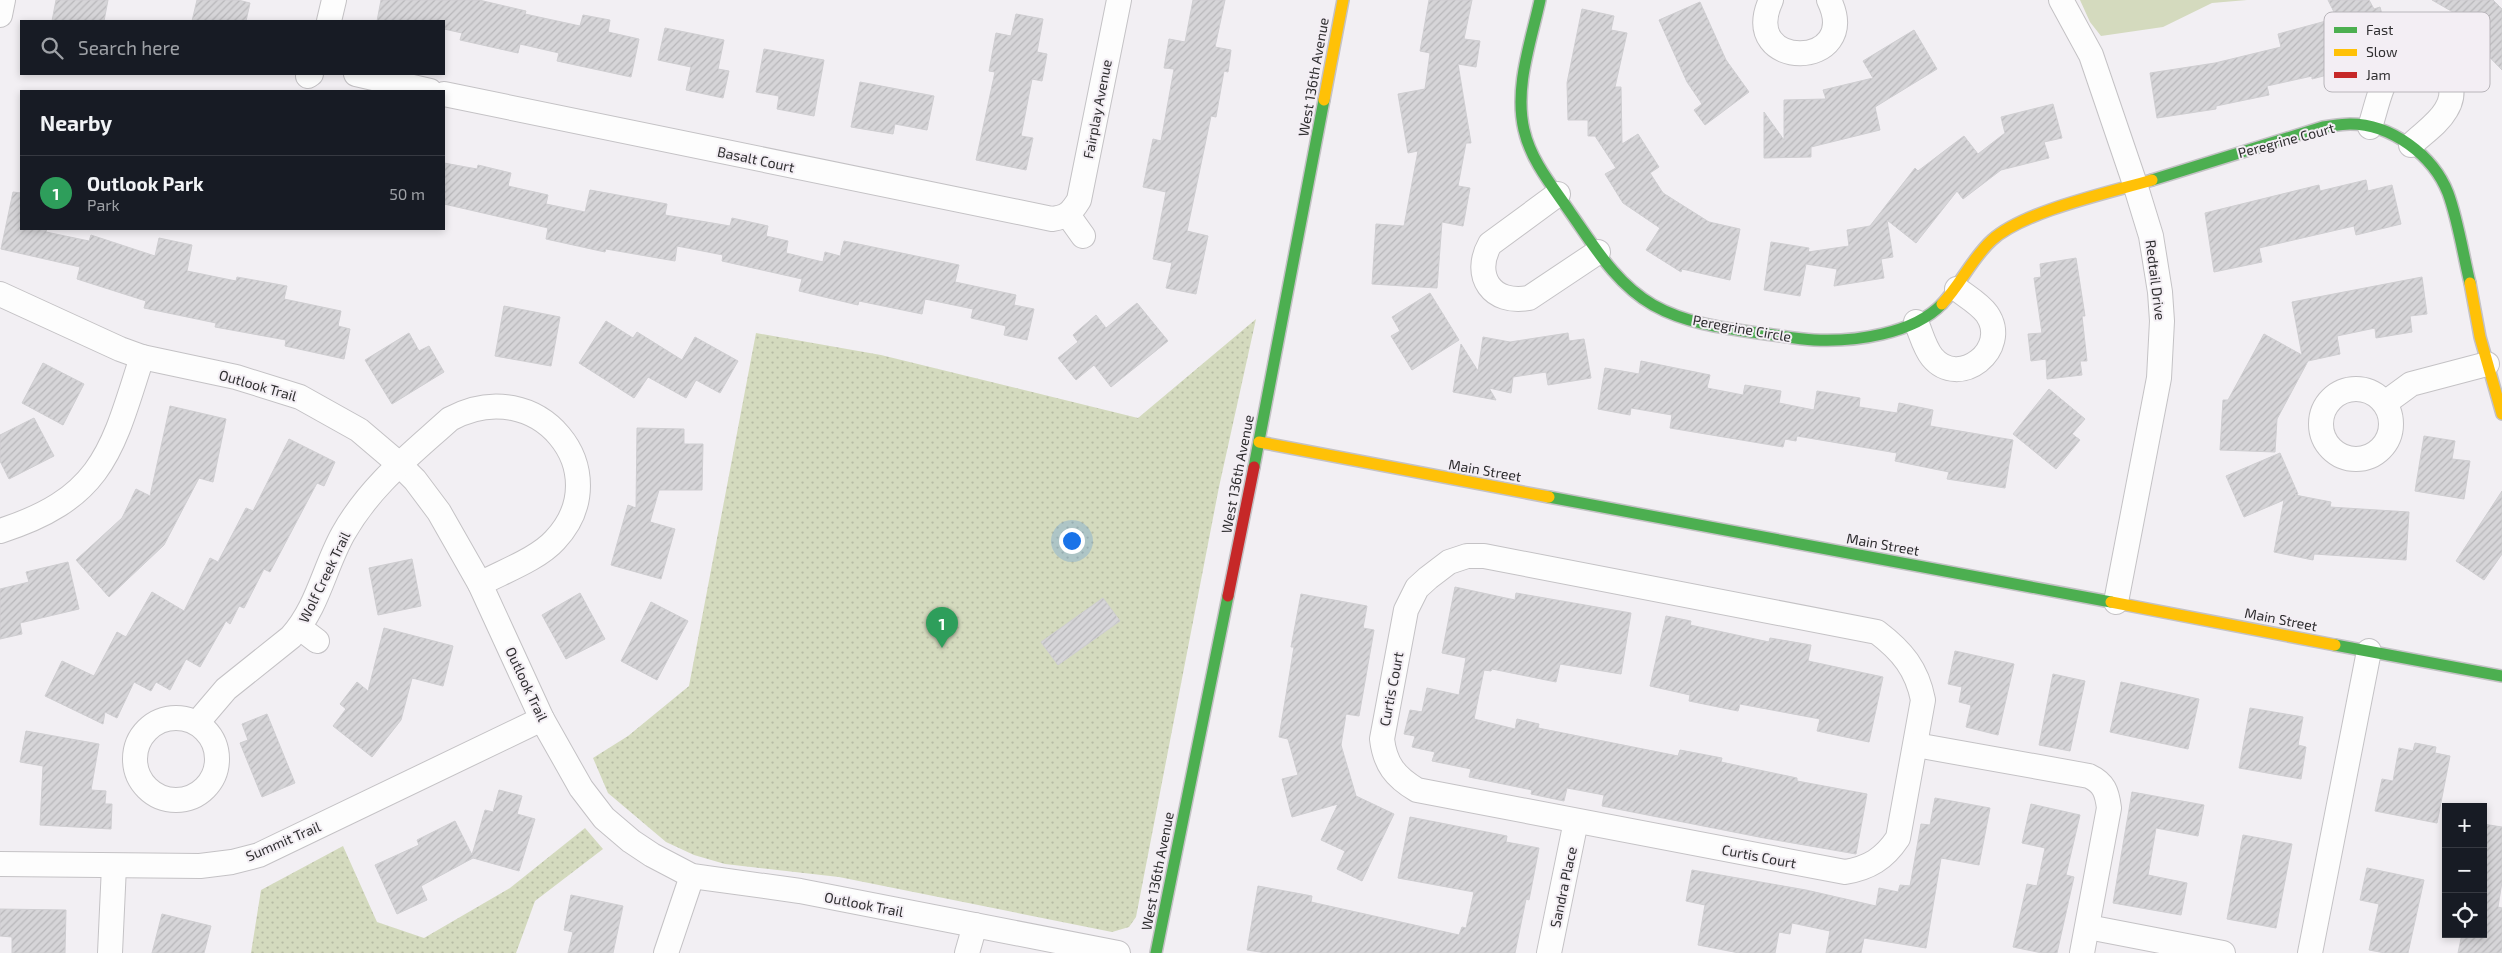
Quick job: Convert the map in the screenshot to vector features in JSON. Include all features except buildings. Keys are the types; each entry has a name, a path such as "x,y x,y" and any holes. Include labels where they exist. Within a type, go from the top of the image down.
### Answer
{"street":[{"path":"329,20 334,0"},
{"name":"Fairplay Avenue","path":"1068,215 1079,200 1119,0"},
{"name":"West 136th Avenue","path":"1156,953 1288,296 1343,0"},
{"name":"Peregrine Circle","path":"1540,0 1520,109 1528,143 1540,169 1614,275 1639,296 1665,311 1695,322 1816,340 1854,338 1891,330 1916,322 1948,300 1988,244 2012,225 2032,216 2135,184"},
{"path":"1771,0 1766,12 1765,25 1769,36 1777,46 1788,53 1800,55 1813,53 1824,46 1831,36 1835,24 1834,10 1829,0"},
{"name":"Redtail Drive","path":"2061,0 2091,55 2135,184 2151,236 2160,292 2162,321 2159,378 2116,602"},
{"path":"360,75 426,90"},
{"path":"2370,127 2382,92"},
{"path":"2410,145 2446,110 2452,92"},
{"name":"Basalt Court","path":"445,94 1052,219 1068,215"},
{"name":"Peregrine Court","path":"2135,184 2323,127 2350,124 2370,127 2394,135 2410,145 2435,170 2448,193 2486,364 2502,414"},
{"path":"1558,194 1490,244 1484,254 1482,265 1485,280 1493,291 1504,298 1517,300 1529,298 1598,252"},
{"path":"1068,215 1083,236"},
{"path":"1916,322 1933,359 1944,366 1955,369 1969,368 1981,360 1989,350 1993,338 1992,325 1986,313 1957,289"},
{"name":"Outlook Trail","path":"0,294 120,349 142,357 236,377 300,397 359,430 399,464 415,480 439,512 480,584 542,719 581,788 604,818 631,841 692,876 800,892 1118,953"},
{"path":"0,531 29,522 50,512 73,496 103,462 118,433 142,357"},
{"path":"2385,403 2411,384 2486,364"},
{"path":"399,464 450,419 483,406 504,406 534,414 548,424 564,441 574,462 577,487 576,498 566,526 546,548 480,584"},
{"name":"Main Street","path":"1259,442 2502,676"},
{"name":"Wolf Creek Trail","path":"197,723 226,690 292,637 308,634 309,613 328,562 343,533 367,496 399,464"},
{"name":"Curtis Court","path":"1468,556 1484,556 1878,632 1896,646 1910,663 1920,683 1923,711 1916,745 1898,838 1883,856 1863,869 1845,872 1417,790 1401,781 1389,767 1384,754 1382,739 1406,610 1417,588 1450,562 1468,556"},
{"path":"2310,953 2370,651"},
{"name":"Summit Trail","path":"0,864 200,866 232,862 259,855 542,719"},
{"path":"1916,745 2080,774 2098,780 2107,791 2109,808 2082,953"},
{"name":"Sandra Place","path":"1549,953 1576,821"},
{"path":"110,953 114,866"},
{"path":"666,953 692,876"},
{"path":"967,953 975,925"},
{"path":"2088,927 2223,953"}],"green space":[{"path":"2080,0 2247,0 2212,3 2163,27 2101,36 2090,22"},
{"path":"1256,319 1219,487 1136,917 1129,927 1112,932 839,877 725,864 694,855 666,842 608,793 593,758 628,736 689,686 756,333 881,355 1138,418"},
{"path":"585,828 603,849 535,901 516,953 251,953 261,890 343,846 377,922 424,938 510,888"}],"traffic: fast":[{"path":"1540,0 1522,81 1521,114 1527,141 1543,173 1597,251 1617,275 1640,296 1665,311 1704,324 1814,340 1847,339 1883,334 1916,323 1942,304"},
{"path":"1254,467 1324,100"},
{"path":"2152,180 2323,127 2350,124 2380,129 2409,144 2432,166 2441,179 2455,214 2470,283"},
{"path":"1549,497 2111,602"},
{"path":"1156,953 1228,596"},
{"path":"2335,645 2502,676"}],"traffic: slow":[{"path":"1324,100 1343,0"},
{"path":"1942,304 1985,247 2006,230 2024,220 2068,204 2152,180"},
{"path":"2470,283 2480,337 2502,414"},
{"path":"1259,442 1549,497"},
{"path":"2111,602 2335,645"}],"traffic: jam":[{"path":"1228,596 1254,467"}],"place":[{"name":"Outlook Park","path":"942,648"}]}
